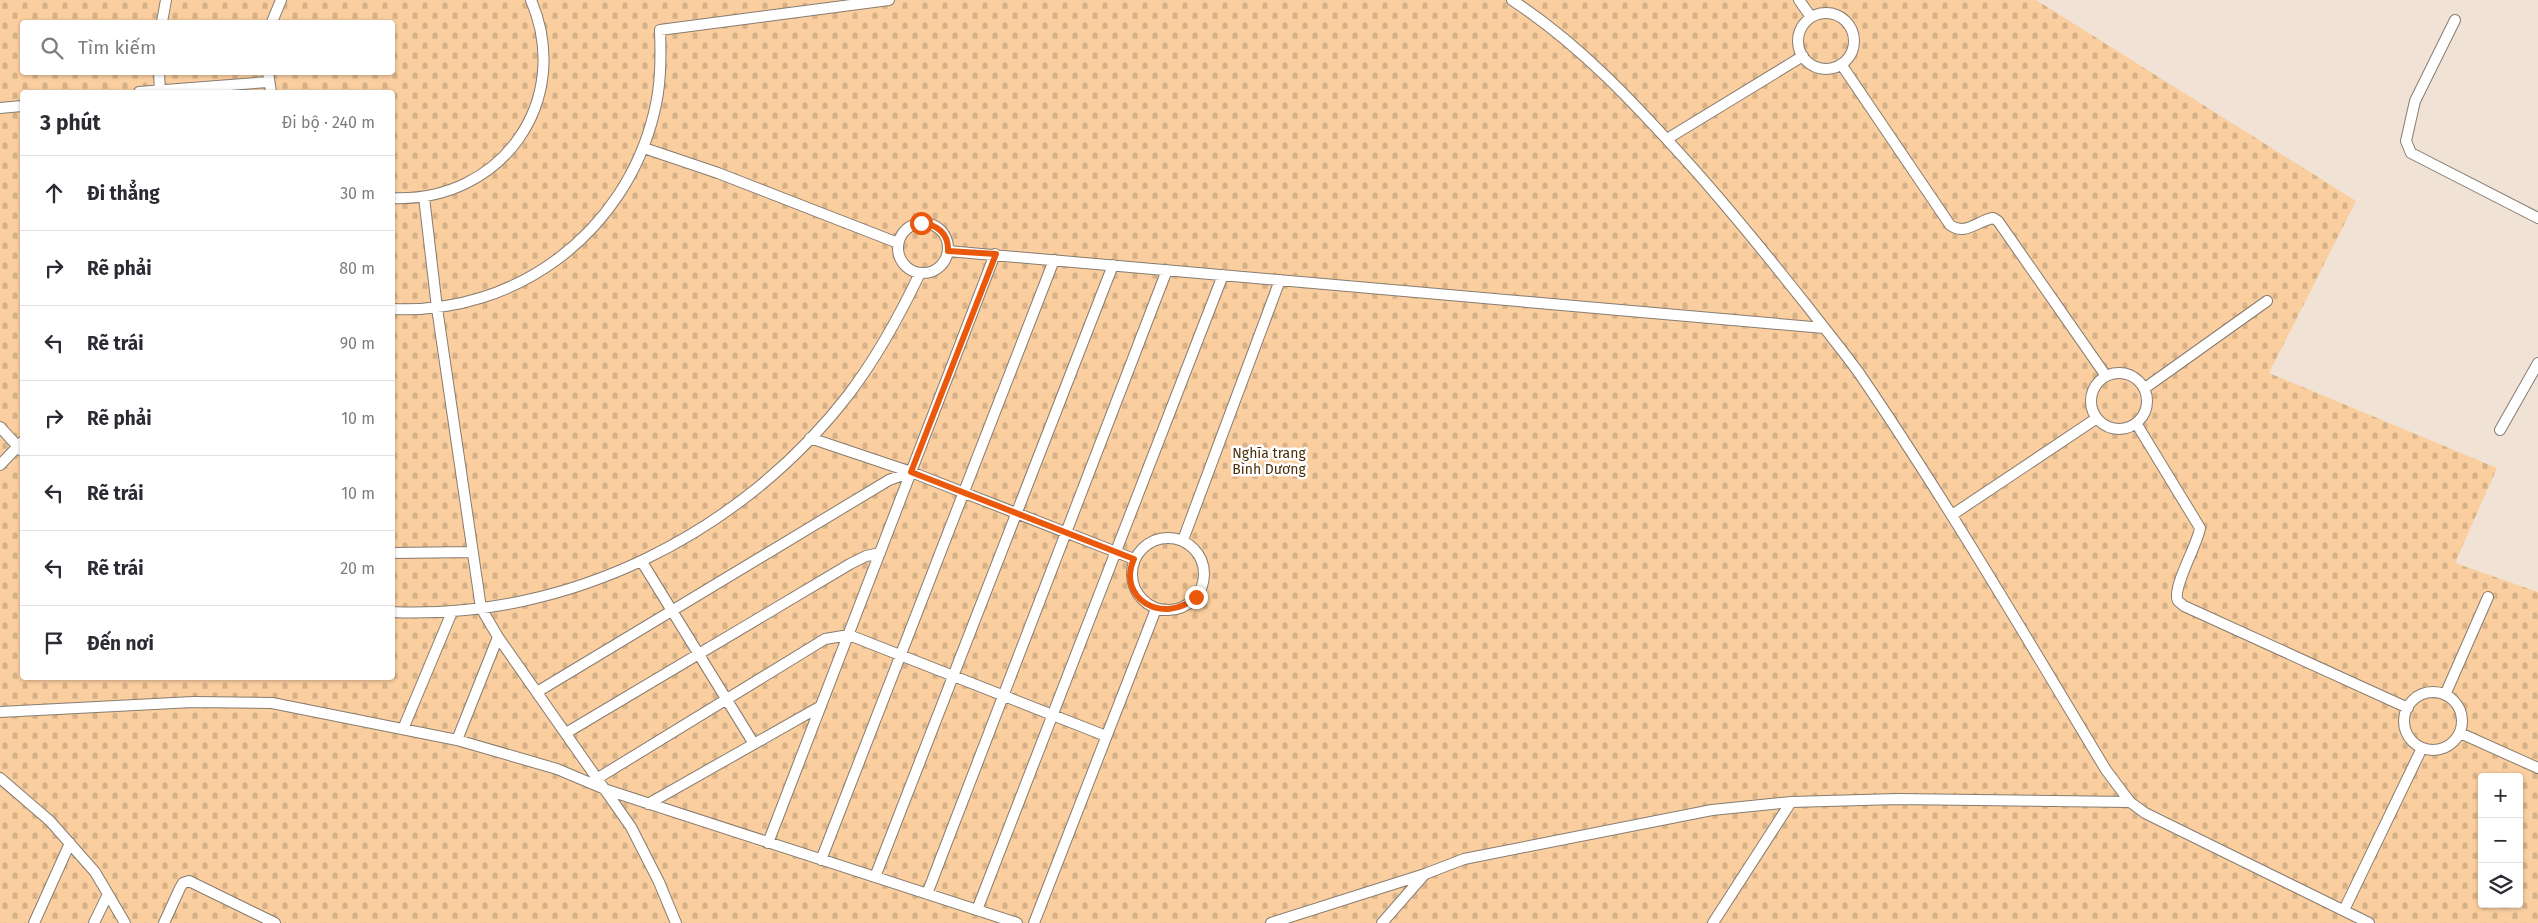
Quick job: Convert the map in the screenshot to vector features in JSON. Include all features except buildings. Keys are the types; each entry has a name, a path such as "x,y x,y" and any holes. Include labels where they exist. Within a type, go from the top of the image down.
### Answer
{"lane":[{"path":"162,20 166,0"},
{"path":"273,20 281,0"},
{"path":"395,198 424,197 452,190 486,172 515,144 526,128 540,91 544,71 541,32 531,0"},
{"path":"395,309 437,308 462,304 504,291 557,262 583,239 612,206 626,184 644,148 655,112 659,86 660,30 889,0"},
{"path":"1512,0 1544,20 1592,60 1667,139 1724,202 1858,372 1952,515 2106,770 2130,802 2144,813 2369,923"},
{"path":"1799,0 1811,18"},
{"path":"1819,14 1836,15 1850,26 1853,34 1852,51 1841,64 1824,69 1808,63 1802,56 1799,48 1800,31 1811,18 1819,14"},
{"path":"2455,20 2415,101 2406,141 2411,153 2538,218"},
{"path":"1667,139 1802,56"},
{"path":"1841,64 1950,224 1957,229 1964,230 1985,220 1993,218 1998,221 2106,376"},
{"path":"159,75 159,90"},
{"path":"171,90 269,82"},
{"path":"0,108 20,106"},
{"path":"644,148 735,180 898,244"},
{"path":"424,197 437,308 481,608 498,637 607,790 631,827 659,882 676,923"},
{"path":"921,223 929,223 942,232 947,239 948,251 943,263 937,269 920,273 909,269 904,264 898,251 898,244 906,229 921,223"},
{"path":"948,251 1824,328"},
{"path":"768,842 996,254"},
{"path":"821,860 1054,260"},
{"path":"875,877 1113,265"},
{"path":"927,894 1167,270"},
{"path":"395,612 452,612 481,608 565,590 642,562 705,526 769,478 810,438 850,393 872,360 920,273"},
{"path":"978,910 1224,275"},
{"path":"1183,540 1280,280"},
{"path":"2145,388 2267,300"},
{"path":"2500,430 2538,362"},
{"path":"2121,372 2130,374 2140,381 2145,388 2147,402 2145,411 2136,423 2117,429 2109,427 2096,418 2091,399 2097,382 2106,376 2121,372"},
{"path":"1952,515 2096,418"},
{"path":"2136,423 2200,528 2199,538 2177,591 2178,601 2184,606 2408,708"},
{"path":"0,427 20,445"},
{"path":"810,438 911,472 1134,559"},
{"path":"0,465 20,447"},
{"path":"537,692 889,480 911,472"},
{"path":"1173,537 1183,540 1192,547 1203,565 1202,587 1196,597 1178,609 1156,609 1140,598 1135,590 1131,571 1134,559 1145,545 1154,540 1173,537"},
{"path":"395,553 472,552"},
{"path":"566,733 850,564 866,556 880,553"},
{"path":"642,562 673,609 698,654 754,744"},
{"path":"2445,695 2488,597"},
{"path":"1034,923 1156,609"},
{"path":"403,729 452,612"},
{"path":"598,778 825,639 849,635 1106,736"},
{"path":"457,740 498,637"},
{"path":"2427,693 2445,695 2458,706 2462,724 2460,733 2448,746 2439,749 2422,748 2414,743 2405,727 2404,718 2408,708 2419,696 2427,693"},
{"path":"0,712 193,702 272,704 457,740 557,769 607,790 648,804 1017,923"},
{"path":"648,804 821,706"},
{"path":"2460,733 2538,768"},
{"path":"2344,910 2422,748"},
{"path":"0,778 50,821 70,843 94,872 125,923"},
{"path":"1271,923 1425,874 1464,859 1712,810 1791,802 1898,799 2130,802"},
{"path":"1713,923 1791,802"},
{"path":"34,923 70,843"},
{"path":"1382,923 1425,874"},
{"path":"164,923 180,888 183,883 189,881 275,923"},
{"path":"94,923 108,894"}],"green space":[{"name":"Nghĩa trang Bình Dương","path":"0,0 2036,0 2356,201 2269,373 2497,468 2455,563 2538,592 2538,923 0,923"}],"route":[{"path":"921,223 929,223 936,226 942,232 947,239 948,251 996,254 911,472 1134,559 1131,571 1135,590 1140,598 1156,609 1167,611 1178,609 1196,597"}]}
